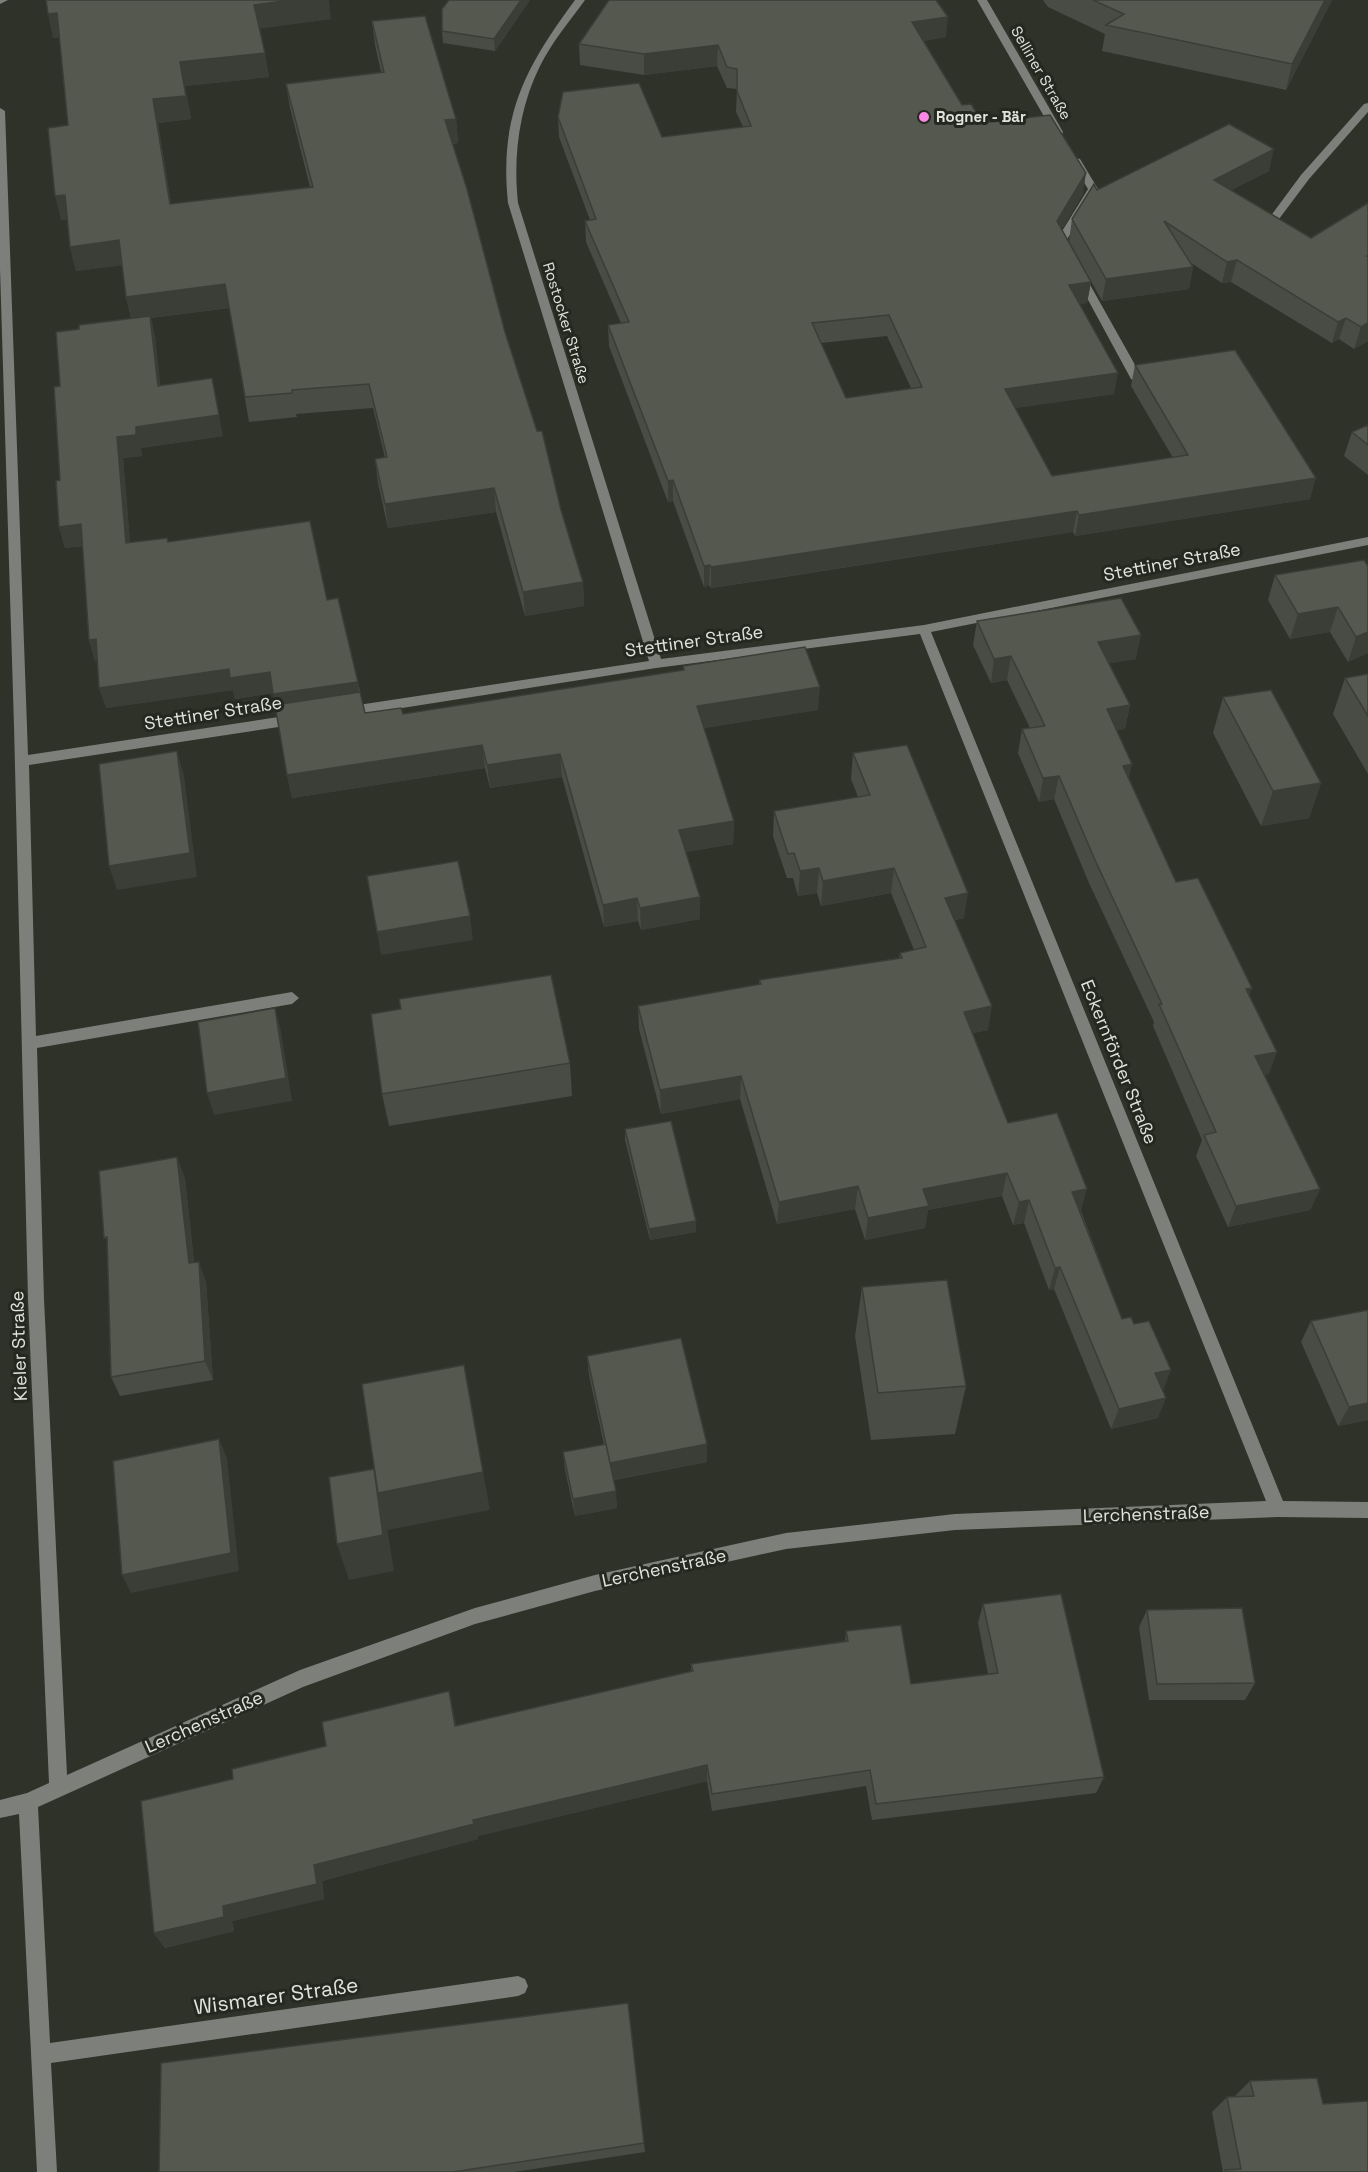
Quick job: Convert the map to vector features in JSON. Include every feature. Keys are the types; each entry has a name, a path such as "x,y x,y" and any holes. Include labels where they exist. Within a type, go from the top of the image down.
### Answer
{"street":[{"name":"Rostocker Straße","path":"580,0 536,64 522,98 508,176 513,202 656,664"},
{"name":"Selliner Straße","path":"982,0 1093,189 1061,241 1137,379"},
{"path":"1275,217 1305,177 1368,106"},
{"name":"Kieler Straße","path":"0,111 22,761 36,1311 57,1787"},
{"name":"Stettiner Straße","path":"330,714 656,664 924,629 1368,541"},
{"name":"Eckernförder Straße","path":"924,629 1278,1509"},
{"name":"Stettiner Straße","path":"22,761 307,717"},
{"path":"29,1043 292,998"},
{"name":"Lerchenstraße","path":"0,1809 28,1802 300,1679 475,1616 595,1583 786,1541 955,1522 1278,1509 1368,1510"},
{"path":"28,1802 47,2172"},
{"name":"Wismarer Straße","path":"42,2054 518,1986"}],"building":[{"path":"46,0 291,0 254,5 265,53 180,62 186,96 153,99 170,204 313,187 286,84 384,72 372,21 425,16 456,119 445,120 467,189 505,332 537,431 542,431 561,510 583,582 523,592 494,488 385,504 375,459 387,457 369,384 292,390 292,393 245,397 225,284 126,297 119,240 70,247 65,195 55,196 48,128 68,125 57,13 48,14"},
{"path":"449,0 521,0 494,39 442,31 442,9"},
{"path":"609,0 936,0 948,17 912,22 962,105 971,104 983,123 1050,115 1086,173 1057,221 1091,282 1069,285 1118,373 1005,389 1052,476 1188,455 1135,365 1235,350 1316,478 1079,515 1077,511 759,560 704,566 673,480 668,481 608,325 629,322 585,221 596,219 558,117 563,92 639,83 662,137 751,126 737,91 737,69 727,67 718,45 644,54 579,44","holes":["889,315 922,387 846,398 812,323"]},
{"path":"1093,0 1325,0 1292,64 1106,25 1124,14"},
{"path":"1229,124 1274,149 1214,180 1311,238 1368,203 1368,323 1361,327 1346,318 1338,322 1237,260 1227,262 1164,221 1193,267 1106,279 1072,219 1094,184 1097,190"},
{"path":"150,316 158,386 212,378 219,415 136,427 136,435 117,437 126,543 167,538 168,542 310,521 327,600 338,598 358,682 273,694 270,672 230,678 229,669 99,688 96,639 89,640 81,524 59,527 56,481 60,480 54,387 60,386 56,332 79,329 79,325"},
{"path":"1368,425 1368,445 1352,432"},
{"path":"1364,560 1368,566 1368,632 1356,637 1338,607 1298,614 1275,575"},
{"path":"1121,598 1141,635 1098,642 1130,705 1107,709 1132,764 1123,766 1176,882 1198,878 1252,988 1246,989 1277,1052 1255,1056 1320,1189 1236,1206 1204,1135 1216,1132 1159,1004 1162,1004 1059,776 1043,778 1022,729 1045,726 1011,656 994,659 977,621"},
{"path":"805,647 820,687 697,706 734,821 679,830 700,897 640,908 637,898 603,905 560,754 487,765 482,745 287,775 275,705 360,692 365,713 401,708 403,714 684,670 683,666"},
{"path":"1368,674 1368,716 1345,678"},
{"path":"1271,690 1321,783 1273,791 1223,697"},
{"path":"907,745 968,893 945,898 992,1006 964,1012 1008,1123 1057,1113 1087,1189 1072,1192 1122,1319 1131,1317 1134,1324 1149,1321 1171,1370 1155,1373 1166,1398 1119,1409 1060,1267 1055,1268 1029,1200 1019,1202 1007,1173 923,1189 929,1206 868,1218 858,1186 779,1202 741,1076 660,1090 638,1006 761,984 759,980 902,958 900,953 926,947 894,868 823,881 819,868 800,871 794,853 788,854 774,811 870,795 853,753"},
{"path":"177,751 190,853 109,866 99,764"},
{"path":"458,861 470,916 377,932 367,876"},
{"path":"551,975 570,1063 382,1094 371,1014 401,1009 399,999"},
{"path":"275,1008 286,1078 207,1093 198,1022"},
{"path":"671,1121 696,1221 649,1229 625,1129"},
{"path":"177,1157 189,1263 199,1262 205,1361 111,1377 107,1237 104,1238 99,1171"},
{"path":"947,1280 966,1386 878,1393 862,1287"},
{"path":"1368,1310 1368,1403 1349,1407 1311,1321"},
{"path":"681,1338 707,1444 610,1463 587,1356"},
{"path":"464,1365 483,1472 378,1493 362,1384"},
{"path":"219,1439 231,1553 122,1575 113,1461"},
{"path":"606,1444 616,1491 573,1499 563,1452"},
{"path":"374,1469 383,1535 337,1544 329,1477"},
{"path":"1061,1594 1104,1777 876,1804 870,1770 712,1794 707,1765 473,1820 474,1824 314,1865 317,1884 223,1906 224,1917 154,1933 141,1801 233,1779 232,1769 326,1746 322,1722 449,1691 455,1726 693,1671 691,1664 848,1641 846,1631 901,1625 911,1684 998,1673 983,1604"},
{"path":"1242,1608 1255,1683 1157,1684 1147,1610"},
{"path":"628,2003 644,2143 453,2172 159,2172 161,2063"},
{"path":"1317,2078 1323,2104 1368,2101 1368,2172 1226,2172 1225,2170 1241,2169 1227,2097 1254,2096 1250,2081"}],"place":[{"name":"Rogner - Bär","path":"924,117"}]}
